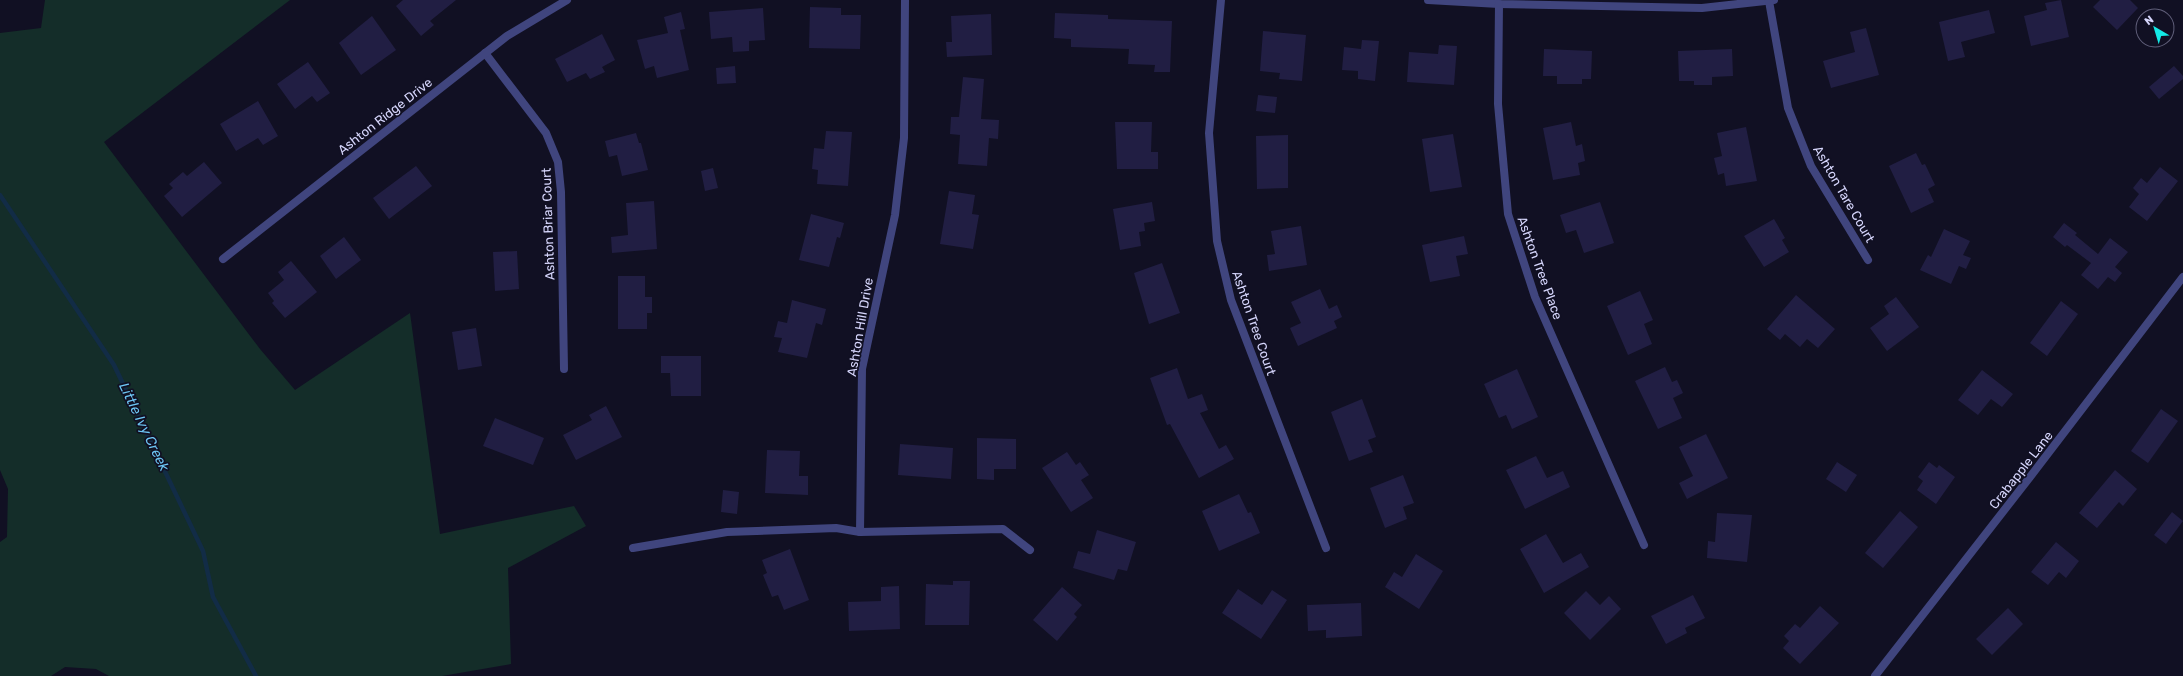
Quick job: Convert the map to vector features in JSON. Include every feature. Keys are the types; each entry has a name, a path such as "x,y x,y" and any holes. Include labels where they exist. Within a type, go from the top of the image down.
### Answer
{"street":[{"name":"Ashton Ridge Drive","path":"224,259 507,36 567,0"},
{"name":"Ashton Hill Drive","path":"860,532 862,369 895,215 904,138 905,0"},
{"name":"Ashton Tree Court","path":"1221,0 1209,133 1217,241 1231,300 1326,548"},
{"path":"1428,0 1499,4 1702,8 1771,0"},
{"name":"Ashton Tare Court","path":"1771,0 1788,108 1811,166 1868,260"},
{"name":"Ashton Tree Place","path":"1499,4 1498,104 1508,214 1535,297 1644,545"},
{"name":"Ashton Briar Court","path":"485,53 546,133 558,162 561,192 564,369"},
{"name":"Crabapple Lane","path":"1875,676 2183,277"},
{"path":"633,548 727,532 836,528 860,532 1003,529 1030,550"}],"green space":[{"path":"45,0 290,0 104,142 260,349 295,390 410,313 440,534 574,506 586,526 508,568 511,664 442,676 109,676 96,669 65,667 51,676 0,676 0,542 7,537 8,489 0,470 0,33 41,28"}],"building":[{"path":"403,0 456,0 430,21 434,25 421,36 396,6"},
{"path":"2061,0 2069,37 2031,46 2024,16 2047,10 2045,3"},
{"path":"2100,0 2130,0 2138,8 2135,8 2135,11 2117,30 2093,7"},
{"path":"810,7 841,8 841,15 861,15 860,49 809,48"},
{"path":"763,8 765,40 749,41 749,51 733,52 732,37 711,39 709,12"},
{"path":"1989,10 1995,33 1961,42 1965,57 1948,61 1939,22"},
{"path":"681,12 685,29 680,30 689,70 657,78 654,66 645,69 637,40 668,33 664,17"},
{"path":"1055,13 1108,15 1108,19 1172,21 1170,72 1154,72 1155,65 1128,64 1129,49 1071,47 1071,39 1054,38"},
{"path":"991,14 992,55 947,57 946,42 952,42 951,16"},
{"path":"372,16 396,50 361,75 339,43"},
{"path":"1866,28 1879,75 1831,88 1823,61 1855,52 1850,32"},
{"path":"1263,31 1306,35 1302,81 1279,79 1280,73 1260,71"},
{"path":"602,34 615,60 602,67 605,72 590,79 586,73 567,82 555,59"},
{"path":"1362,40 1379,41 1375,81 1358,79 1358,71 1342,70 1344,47 1361,49"},
{"path":"1439,45 1457,46 1454,85 1407,82 1409,52 1438,54"},
{"path":"1544,49 1592,51 1591,79 1582,79 1582,84 1557,84 1557,76 1543,76"},
{"path":"1732,49 1733,76 1712,77 1712,85 1694,85 1694,81 1679,81 1678,51"},
{"path":"308,62 330,93 317,102 312,96 295,109 277,84"},
{"path":"735,66 736,83 717,84 716,68"},
{"path":"2174,66 2183,76 2183,79 2159,99 2149,87"},
{"path":"963,77 984,79 981,119 999,120 998,139 989,138 987,166 958,164 960,135 950,134 951,117 959,117"},
{"path":"1258,95 1277,97 1275,113 1256,111"},
{"path":"258,101 278,136 263,145 258,138 236,151 220,124"},
{"path":"1115,122 1152,122 1151,152 1158,152 1158,169 1117,169"},
{"path":"1571,122 1576,146 1582,144 1585,161 1578,163 1580,175 1553,180 1543,128"},
{"path":"1746,127 1757,181 1726,186 1724,173 1718,175 1714,158 1722,156 1717,133"},
{"path":"826,131 852,132 848,186 817,184 818,170 812,169 814,148 824,149"},
{"path":"636,133 639,143 641,143 648,170 622,176 617,155 609,157 605,141"},
{"path":"1453,134 1462,187 1430,192 1422,139"},
{"path":"1288,135 1288,188 1257,189 1256,136"},
{"path":"1916,153 1922,165 1925,164 1935,185 1928,189 1934,202 1911,213 1889,166"},
{"path":"204,162 222,183 182,217 164,196 173,188 169,184 183,172 187,176"},
{"path":"416,166 432,186 389,219 373,198"},
{"path":"2160,167 2178,181 2147,221 2129,207 2139,194 2133,188 2141,178 2147,183"},
{"path":"713,168 718,188 705,191 701,171"},
{"path":"949,191 975,195 972,214 979,215 973,249 940,244"},
{"path":"654,201 657,249 612,253 611,237 628,235 626,203"},
{"path":"1152,202 1155,221 1144,223 1145,231 1139,232 1141,246 1120,250 1113,209"},
{"path":"1600,202 1614,243 1584,253 1576,230 1566,233 1560,215"},
{"path":"811,214 844,223 840,238 837,237 829,267 799,260"},
{"path":"1774,219 1785,238 1782,240 1789,252 1764,267 1744,236"},
{"path":"2064,223 2077,233 2075,235 2098,254 2110,238 2128,252 2115,267 2122,273 2115,282 2108,277 2098,289 2081,275 2091,263 2067,245 2065,247 2053,237"},
{"path":"1301,226 1307,265 1269,271 1267,255 1275,254 1271,231"},
{"path":"1944,229 1970,241 1963,255 1971,258 1966,269 1959,266 1951,284 1920,270 1928,255 1931,257"},
{"path":"1464,236 1468,254 1456,256 1460,276 1430,282 1422,245"},
{"path":"344,237 361,260 336,279 320,256"},
{"path":"517,251 519,289 495,291 493,252"},
{"path":"291,261 317,292 285,318 272,303 274,301 268,293 284,280 278,272"},
{"path":"1162,263 1180,313 1149,324 1134,273"},
{"path":"618,276 645,276 645,297 652,297 652,313 647,313 647,329 618,329"},
{"path":"1320,289 1329,309 1337,305 1342,317 1334,321 1337,328 1298,346 1290,328 1301,323 1291,302"},
{"path":"1640,291 1653,320 1644,324 1652,344 1628,355 1607,306"},
{"path":"1796,295 1835,329 1818,348 1807,339 1800,347 1785,334 1780,340 1767,329"},
{"path":"1896,297 1919,327 1887,351 1870,328 1889,314 1884,306"},
{"path":"792,300 826,309 822,325 816,323 807,358 778,352 782,338 774,337 778,321 787,323"},
{"path":"2061,301 2078,314 2047,356 2030,343"},
{"path":"476,328 482,366 458,370 452,332"},
{"path":"661,356 701,356 701,396 671,396 670,373 661,373"},
{"path":"1665,367 1672,382 1677,380 1683,393 1673,398 1682,418 1658,429 1635,381"},
{"path":"1177,368 1188,399 1202,394 1208,410 1200,413 1219,449 1226,445 1234,459 1199,478 1170,424 1167,425 1150,378"},
{"path":"1517,369 1538,417 1512,429 1506,415 1499,418 1484,384"},
{"path":"1982,370 2013,394 2002,407 1991,399 1978,415 1958,400"},
{"path":"1362,399 1376,437 1368,440 1373,452 1349,461 1331,412"},
{"path":"606,406 622,437 576,460 563,435 592,420 589,415"},
{"path":"2161,409 2178,421 2148,463 2131,451"},
{"path":"495,418 544,438 533,465 483,446"},
{"path":"1706,434 1728,478 1687,499 1679,483 1693,476 1679,447"},
{"path":"977,438 1016,439 1016,469 994,469 994,480 977,479"},
{"path":"900,444 953,448 951,479 898,475"},
{"path":"767,450 800,451 799,476 808,476 808,495 765,493"},
{"path":"1067,452 1076,465 1080,462 1089,475 1081,480 1093,498 1071,512 1042,468"},
{"path":"1536,456 1547,478 1563,471 1570,487 1525,509 1506,470"},
{"path":"1837,462 1857,475 1846,492 1826,479"},
{"path":"1929,462 1937,468 1939,465 1955,477 1936,504 1917,490 1923,481 1918,477"},
{"path":"2115,470 2137,489 2123,506 2119,502 2097,528 2079,513"},
{"path":"1403,475 1414,503 1403,507 1407,519 1385,528 1370,488"},
{"path":"723,490 739,492 737,514 721,512"},
{"path":"1239,494 1248,513 1251,512 1260,533 1219,551 1202,511"},
{"path":"1900,511 1918,527 1883,568 1865,553"},
{"path":"2172,512 2183,521 2166,544 2154,535"},
{"path":"1717,513 1752,515 1747,562 1707,558 1708,541 1715,542"},
{"path":"1097,530 1136,542 1127,571 1118,569 1114,580 1073,568 1078,551 1090,554"},
{"path":"1546,534 1563,563 1581,553 1589,567 1544,593 1520,549"},
{"path":"2056,542 2079,561 2066,578 2059,572 2048,585 2031,572"},
{"path":"790,549 809,600 784,610 778,595 772,597 763,575 767,573 762,560"},
{"path":"1416,554 1443,571 1419,609 1385,587 1394,572 1402,577"},
{"path":"953,581 970,581 969,625 925,625 926,584 953,585"},
{"path":"899,586 900,629 849,631 848,602 881,601 881,587"},
{"path":"1062,587 1082,605 1074,614 1077,617 1057,641 1033,620"},
{"path":"1238,589 1262,605 1272,590 1287,600 1261,639 1222,613"},
{"path":"1586,591 1600,605 1609,596 1621,609 1590,640 1564,613"},
{"path":"1693,595 1705,618 1685,628 1687,633 1666,644 1651,616"},
{"path":"1361,603 1362,636 1326,638 1326,630 1308,631 1307,605"},
{"path":"1820,606 1839,623 1800,664 1783,648 1789,641 1784,636 1795,624 1800,628"},
{"path":"2008,608 2023,624 1992,655 1976,639"}],"waterway":[{"name":"Little Ivy Creek","path":"0,195 114,365 203,551 213,597 256,676"}]}
